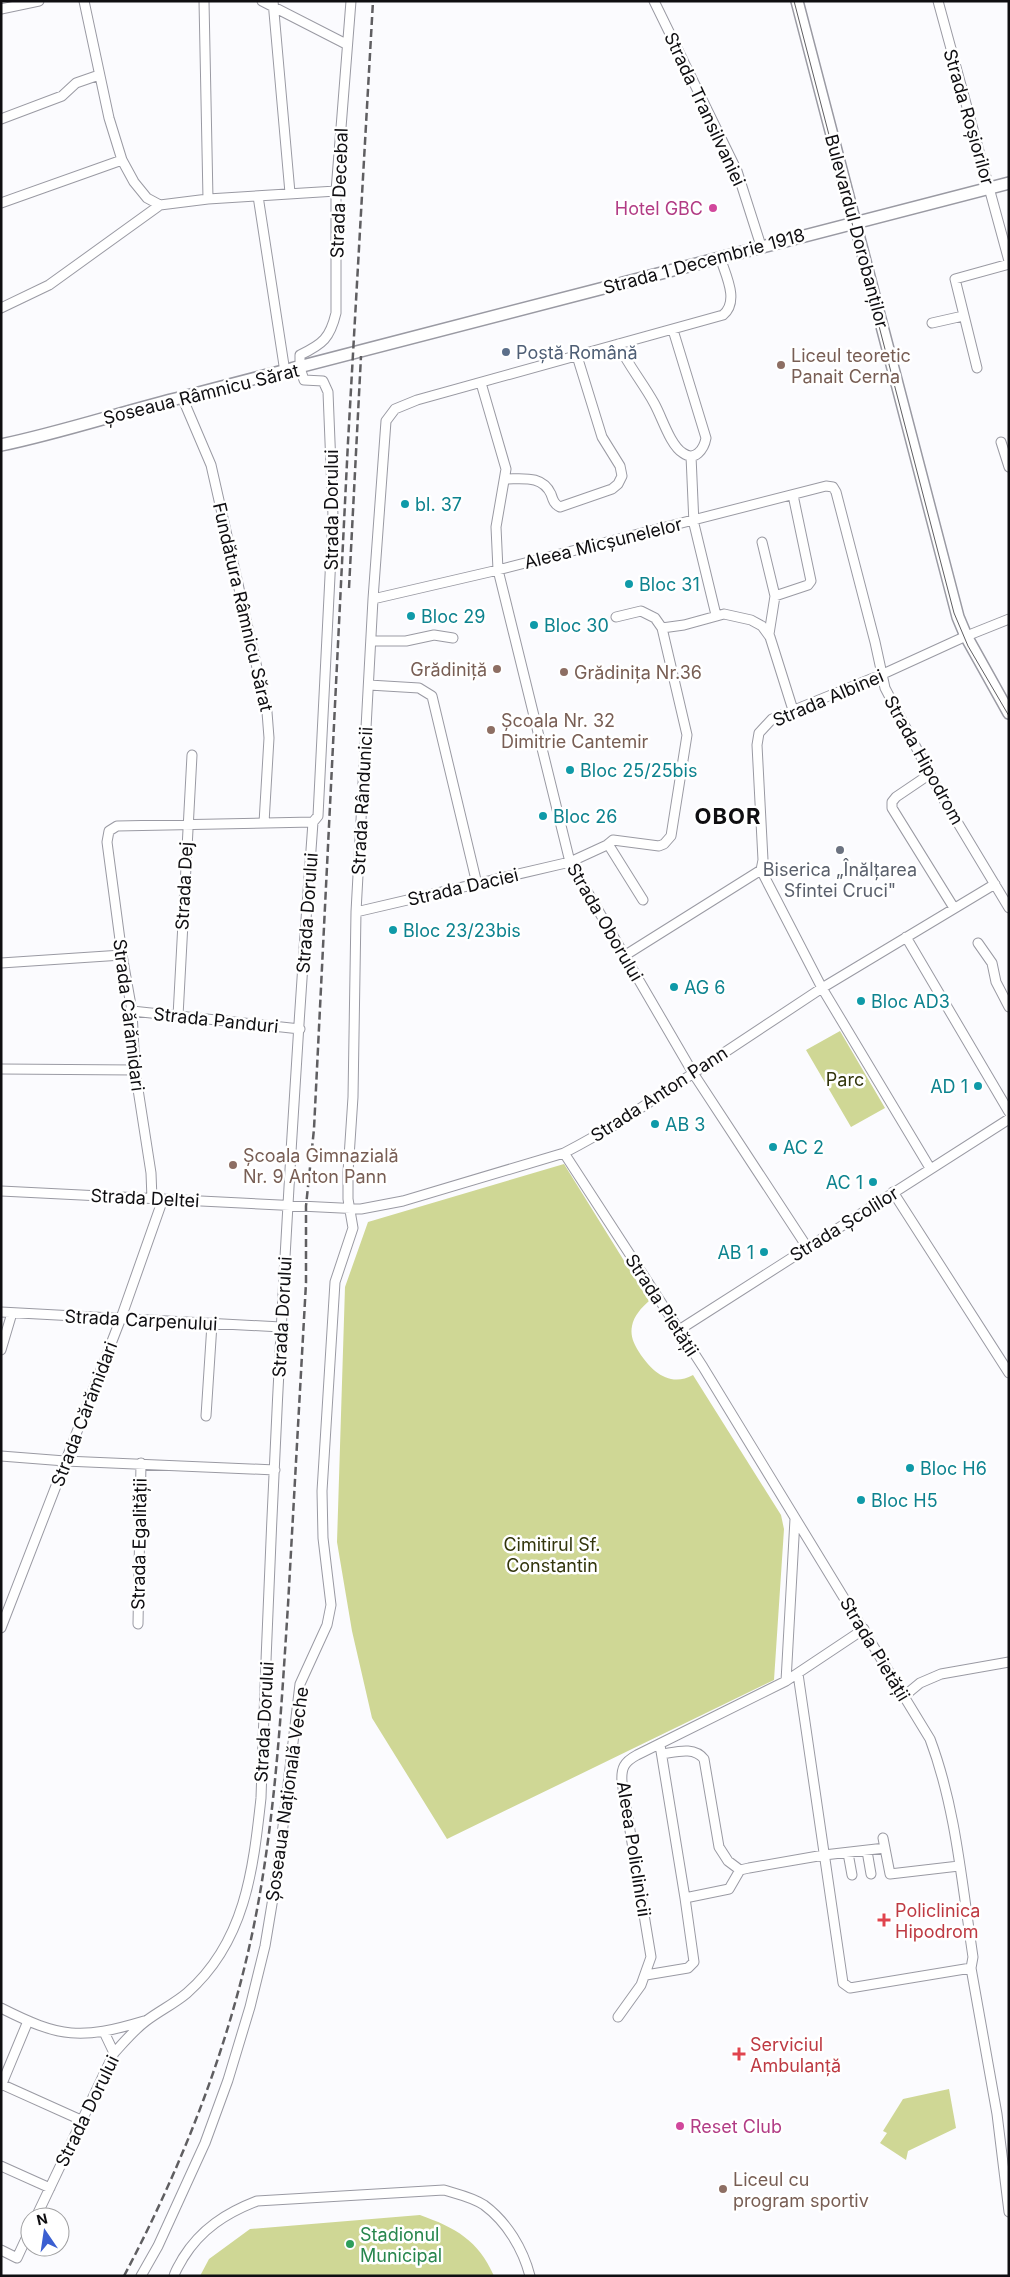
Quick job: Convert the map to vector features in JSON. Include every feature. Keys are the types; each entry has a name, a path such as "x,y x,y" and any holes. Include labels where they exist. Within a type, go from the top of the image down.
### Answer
{"main road":[{"name":"Bulevardul Dorobanților","path":"796,1 958,617 966,636 1009,713"},
{"name":"Strada 1 Decembrie 1918","path":"400,341 855,221 1009,183"},
{"name":"Șoseaua Râmnicu Sărat","path":"1,445 400,341"}],"street":[{"path":"1,9 39,1"},
{"path":"84,1 99,75 122,160 134,182 147,198 160,205"},
{"path":"204,1 208,200"},
{"path":"262,1 273,4 346,44"},
{"name":"Strada Decebal","path":"300,368 300,355 318,346 326,339 336,313 336,191 346,44 351,1"},
{"name":"Strada Transilvaniei","path":"654,1 738,171 761,246"},
{"name":"Strada Roșiorilor","path":"938,1 1009,262"},
{"path":"273,4 290,193"},
{"path":"1,118 62,96 76,83 99,75"},
{"path":"1,202 122,160"},
{"path":"1,308 49,285 160,205 290,193 336,191"},
{"path":"258,196 285,372"},
{"path":"481,383 618,344 716,319 728,311 732,295 720,257"},
{"path":"977,368 955,279 1009,262"},
{"path":"932,323 964,316"},
{"path":"618,344 654,404 676,446 683,454 691,456 699,454 704,447 706,438 673,330"},
{"path":"505,479 534,479 542,482 548,487 554,503 560,507 612,489 618,484 622,476 620,466 602,437 577,356"},
{"name":"Strada Dorului","path":"41,2207 114,2053 147,2020 186,1994 222,1955 237,1922 247,1886 256,1837 261,1798 288,1205 313,822 318,816 332,533 333,473 327,387 323,381 304,380 300,368"},
{"name":"Strada Rândunicii","path":"349,1209 356,912 373,599 386,421 391,412 406,404 481,383"},
{"name":"Strada Oborului","path":"481,383 503,456 505,479 496,527 498,570 570,862 693,1073 807,1247"},
{"name":"Fundătura Râmnicu Sărat","path":"182,397 211,465 266,706 269,738 264,823"},
{"path":"1001,442 1009,467"},
{"path":"691,456 694,519 716,615"},
{"name":"Aleea Micșunelelor","path":"373,599 498,570 826,486 832,487"},
{"name":"Strada Hipodrom","path":"832,487 836,492 885,688 930,774 1009,908"},
{"path":"775,596 808,585 811,581 793,495"},
{"path":"762,542 775,596 769,634"},
{"path":"616,617 641,611 655,618 662,628 687,735 671,836 664,844 659,846 613,840 608,844 643,900"},
{"path":"662,628 684,625 724,614 750,620 762,626 769,634 793,710"},
{"name":"Strada Albinei","path":"761,870 763,860 757,745 759,733 772,719 883,674 966,636 1009,619"},
{"path":"372,641 406,641 434,635 453,638"},
{"path":"369,685 419,688 432,696 477,884"},
{"name":"Strada Dej","path":"178,1016 192,756"},
{"path":"930,774 896,797 892,802 892,808 954,908"},
{"path":"187,824 313,822"},
{"name":"Strada Cărămidari","path":"152,1199 151,1173 135,1070 132,1011 122,955 107,842 109,831 117,826 187,824"},
{"name":"Strada Daciei","path":"356,912 570,862 608,844"},
{"path":"624,956 761,870 822,988 930,1168"},
{"name":"Strada Anton Pann","path":"288,1205 349,1209 372,1207 403,1201 564,1153 615,1126 822,988 995,884"},
{"path":"906,937 1009,1112"},
{"path":"978,943 992,963 1005,993 1009,1008"},
{"path":"1,963 122,955"},
{"name":"Strada Panduri","path":"132,1011 300,1029"},
{"path":"1,1069 135,1070"},
{"name":"Strada Școlilor","path":"679,1330 1009,1119"},
{"name":"Strada Pietății","path":"564,1153 679,1330 864,1629 930,1740 945,1789 959,1866 973,1957 971,1968 997,2114 1009,2212"},
{"name":"Strada Deltei","path":"1,1191 288,1205"},
{"path":"893,1192 1009,1373"},
{"name":"Strada Cărămidari","path":"1,1628 121,1318 163,1199"},
{"name":"Șoseaua Națională Veche","path":"141,2276 187,2185 217,2111 247,2016 265,1946 286,1816 300,1684 327,1625 331,1605 323,1538 322,1491 335,1282 353,1228 349,1209"},
{"name":"Strada Carpenului","path":"1,1312 281,1327"},
{"path":"1,1350 12,1313"},
{"path":"206,1416 212,1324"},
{"path":"1,1456 65,1461 275,1470"},
{"name":"Strada Egalității","path":"138,1624 141,1463"},
{"path":"786,1681 795,1519"},
{"name":"Aleea Policlinicii","path":"618,2017 646,1975 651,1957 622,1774 623,1767 628,1760 661,1749 786,1681 864,1629"},
{"path":"903,1697 920,1683 941,1674 1009,1662"},
{"path":"798,1674 841,1976 846,1986 850,1988 971,1968"},
{"path":"646,1975 688,1968 694,1962 661,1749"},
{"name":"Aleea Policlinicii","path":"661,1749 698,1752 704,1759 719,1847 728,1861 740,1870"},
{"path":"883,1838 890,1874 959,1866"},
{"path":"685,1898 728,1889 740,1870 824,1854 885,1848"},
{"path":"867,1851 871,1874"},
{"path":"848,1853 852,1876"},
{"path":"1,2008 28,2021 56,2031 82,2034 104,2032 147,2020"},
{"path":"28,2021 2,2085 81,2120"},
{"path":"104,2032 114,2053"},
{"path":"1,2166 50,2188"},
{"path":"174,2276 192,2243 213,2222 257,2201 444,2190 465,2196 484,2205 510,2232 521,2251 530,2276"},
{"path":"1,2250 17,2258 20,2252"}],"green space":[{"name":"Parc","path":"840,1031 885,1108 851,1127 806,1050"},
{"name":"Cimitirul Sf. Constantin","path":"564,1164 649,1301 638,1312 632,1326 633,1340 639,1352 649,1365 662,1376 677,1380 693,1375 781,1515 784,1529 774,1680 447,1839 372,1718 352,1631 337,1542 345,1287 368,1222"},
{"path":"949,2089 956,2128 908,2151 906,2160 880,2143 887,2133 883,2131 903,2099"},
{"name":"Stadionul Municipal","path":"420,2215 455,2231 473,2244 481,2253 494,2276 200,2276 209,2259 250,2229"}],"tram line":[{"path":"794,1 954,613 968,646 1009,716"}],"railway":[{"path":"124,2276 170,2182 209,2084 226,2034 252,1933 272,1812 288,1605 306,1283 306,1206 314,1129 348,442 373,1"},
{"path":"349,588 361,356"}],"place":[{"name":"Hotel GBC","path":"713,208"},
{"name":"Poștă Română","path":"506,352"},
{"name":"Liceul teoretic Panait Cerna","path":"781,365"},
{"name":"bl. 37","path":"405,504"},
{"name":"Bloc 31","path":"629,584"},
{"name":"Bloc 29","path":"411,616"},
{"name":"Bloc 30","path":"534,625"},
{"name":"Grădiniță","path":"497,669"},
{"name":"Grădinița Nr.36","path":"564,672"},
{"name":"Școala Nr. 32 Dimitrie Cantemir","path":"491,730"},
{"name":"Bloc 25/25bis","path":"570,770"},
{"name":"Bloc 26","path":"543,816"},
{"name":"Biserica „Înălțarea Sfintei Cruci\"","path":"840,850"},
{"name":"Bloc 23/23bis","path":"393,930"},
{"name":"AG 6","path":"674,987"},
{"name":"Bloc AD3","path":"861,1001"},
{"name":"AD 1","path":"978,1086"},
{"name":"AB 3","path":"655,1124"},
{"name":"AC 2","path":"773,1147"},
{"name":"Școala Gimnazială Nr. 9 Anton Pann","path":"233,1165"},
{"name":"AC 1","path":"873,1182"},
{"name":"AB 1","path":"764,1252"},
{"name":"Bloc H6","path":"910,1468"},
{"name":"Bloc H5","path":"861,1500"},
{"name":"Policlinica Hipodrom","path":"884,1920"},
{"name":"Serviciul Ambulanță","path":"739,2054"},
{"name":"Reset Club","path":"680,2126"},
{"name":"Liceul cu program sportiv","path":"723,2189"},
{"name":"Stadionul Municipal","path":"350,2244"}],"district":[{"name":"OBOR","path":"728,816"}]}
